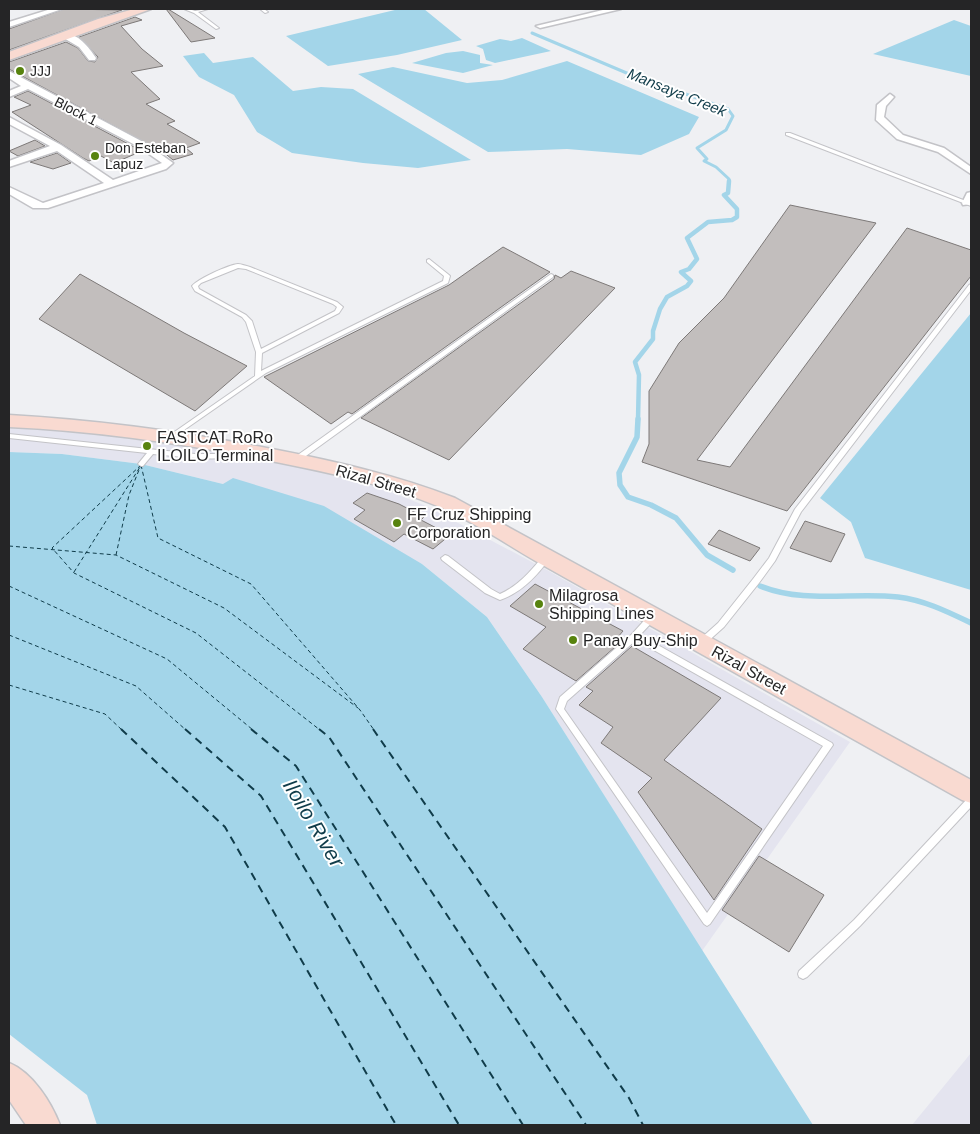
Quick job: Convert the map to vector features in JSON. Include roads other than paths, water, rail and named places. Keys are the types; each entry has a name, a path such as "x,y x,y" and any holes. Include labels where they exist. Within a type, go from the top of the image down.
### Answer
{"main road":[{"path":"9,56 144,9"},
{"name":"Rizal Street","path":"9,422 97,426 172,436 297,459 388,482 434,498 481,518 546,558 971,792"},
{"path":"9,1078 26,1096 44,1125"}],"street":[{"path":"9,25 29,15 58,9"},
{"path":"540,26 617,9"},
{"path":"65,35 82,45 92,58"},
{"name":"Block 1","path":"9,74 28,86 142,145 166,160 168,165 111,182"},
{"path":"9,94 28,86"},
{"path":"890,97 882,105 879,118 900,137 941,150 971,170"},
{"path":"9,120 58,147 111,182"},
{"path":"9,164 58,147"},
{"path":"9,190 37,206 44,206 111,182"}],"lane":[{"path":"186,9 195,12 217,28"},
{"path":"195,12 206,9"},
{"path":"788,134 970,201"},
{"path":"172,436 264,372 446,282 447,276 429,261"},
{"path":"258,352 337,312 340,307 335,302 238,266 199,282 195,286 197,290 244,316 249,321 258,352 258,377"},
{"path":"297,459 551,276"},
{"path":"701,643 721,625 756,581 772,559 798,511 971,286"},
{"path":"9,436 212,457 254,451"},
{"path":"141,464 152,451"},
{"path":"445,558 488,591 500,597 512,593 534,574 546,558"},
{"path":"635,636 828,745 707,920 560,709 563,699 635,636 653,616"},
{"path":"803,974 858,923 971,801"}],"water":[{"path":"399,9 424,9 462,40 397,55 328,66 286,36"},
{"path":"954,20 971,26 971,76 873,54"},
{"path":"522,38 551,51 495,63 486,60 483,49 476,46 500,39 511,41"},
{"path":"463,51 480,55 480,63 493,65 463,73 412,63 446,53"},
{"path":"204,53 213,63 253,57 293,91 321,87 353,89 471,160 418,168 363,163 292,153 257,132 234,95 199,77 183,56"},
{"path":"567,61 699,117 689,134 641,155 567,149 488,152 358,74 393,67 467,83 502,80"},
{"path":"971,313 971,590 865,558 851,522 820,498"},
{"name":"Iloilo River","path":"9,452 62,454 141,464 223,484 233,478 324,506 422,564 487,617 542,697 813,1125 97,1125 87,1095 9,1034"}],"waterway":[{"name":"Mansaya Creek","path":"532,33 629,74 728,109 733,116 726,130 697,148 707,159 704,161 716,167 729,181"},
{"name":"Mansaya Creek","path":"638,420 639,375 635,362 653,339 653,331 660,309 667,297 687,286 691,281 681,272 689,269 697,259 687,238 708,222 732,220 737,217 737,209 724,195 728,193 729,181"},
{"name":"Mansaya Creek","path":"638,419 637,437 619,473 620,485 628,497 651,505 676,518 707,555 733,570"},
{"name":"Mansaya Creek","path":"760,586 794,595 898,597 936,607 971,623"}],"place":[{"name":"JJJ","path":"20,71"},
{"name":"Don Esteban Lapuz","path":"95,156"},
{"name":"FASTCAT RoRo ILOILO Terminal","path":"147,446"},
{"name":"FF Cruz Shipping Corporation","path":"397,523"},
{"name":"Milagrosa Shipping Lines","path":"539,604"},
{"name":"Panay Buy-Ship","path":"573,640"}]}
